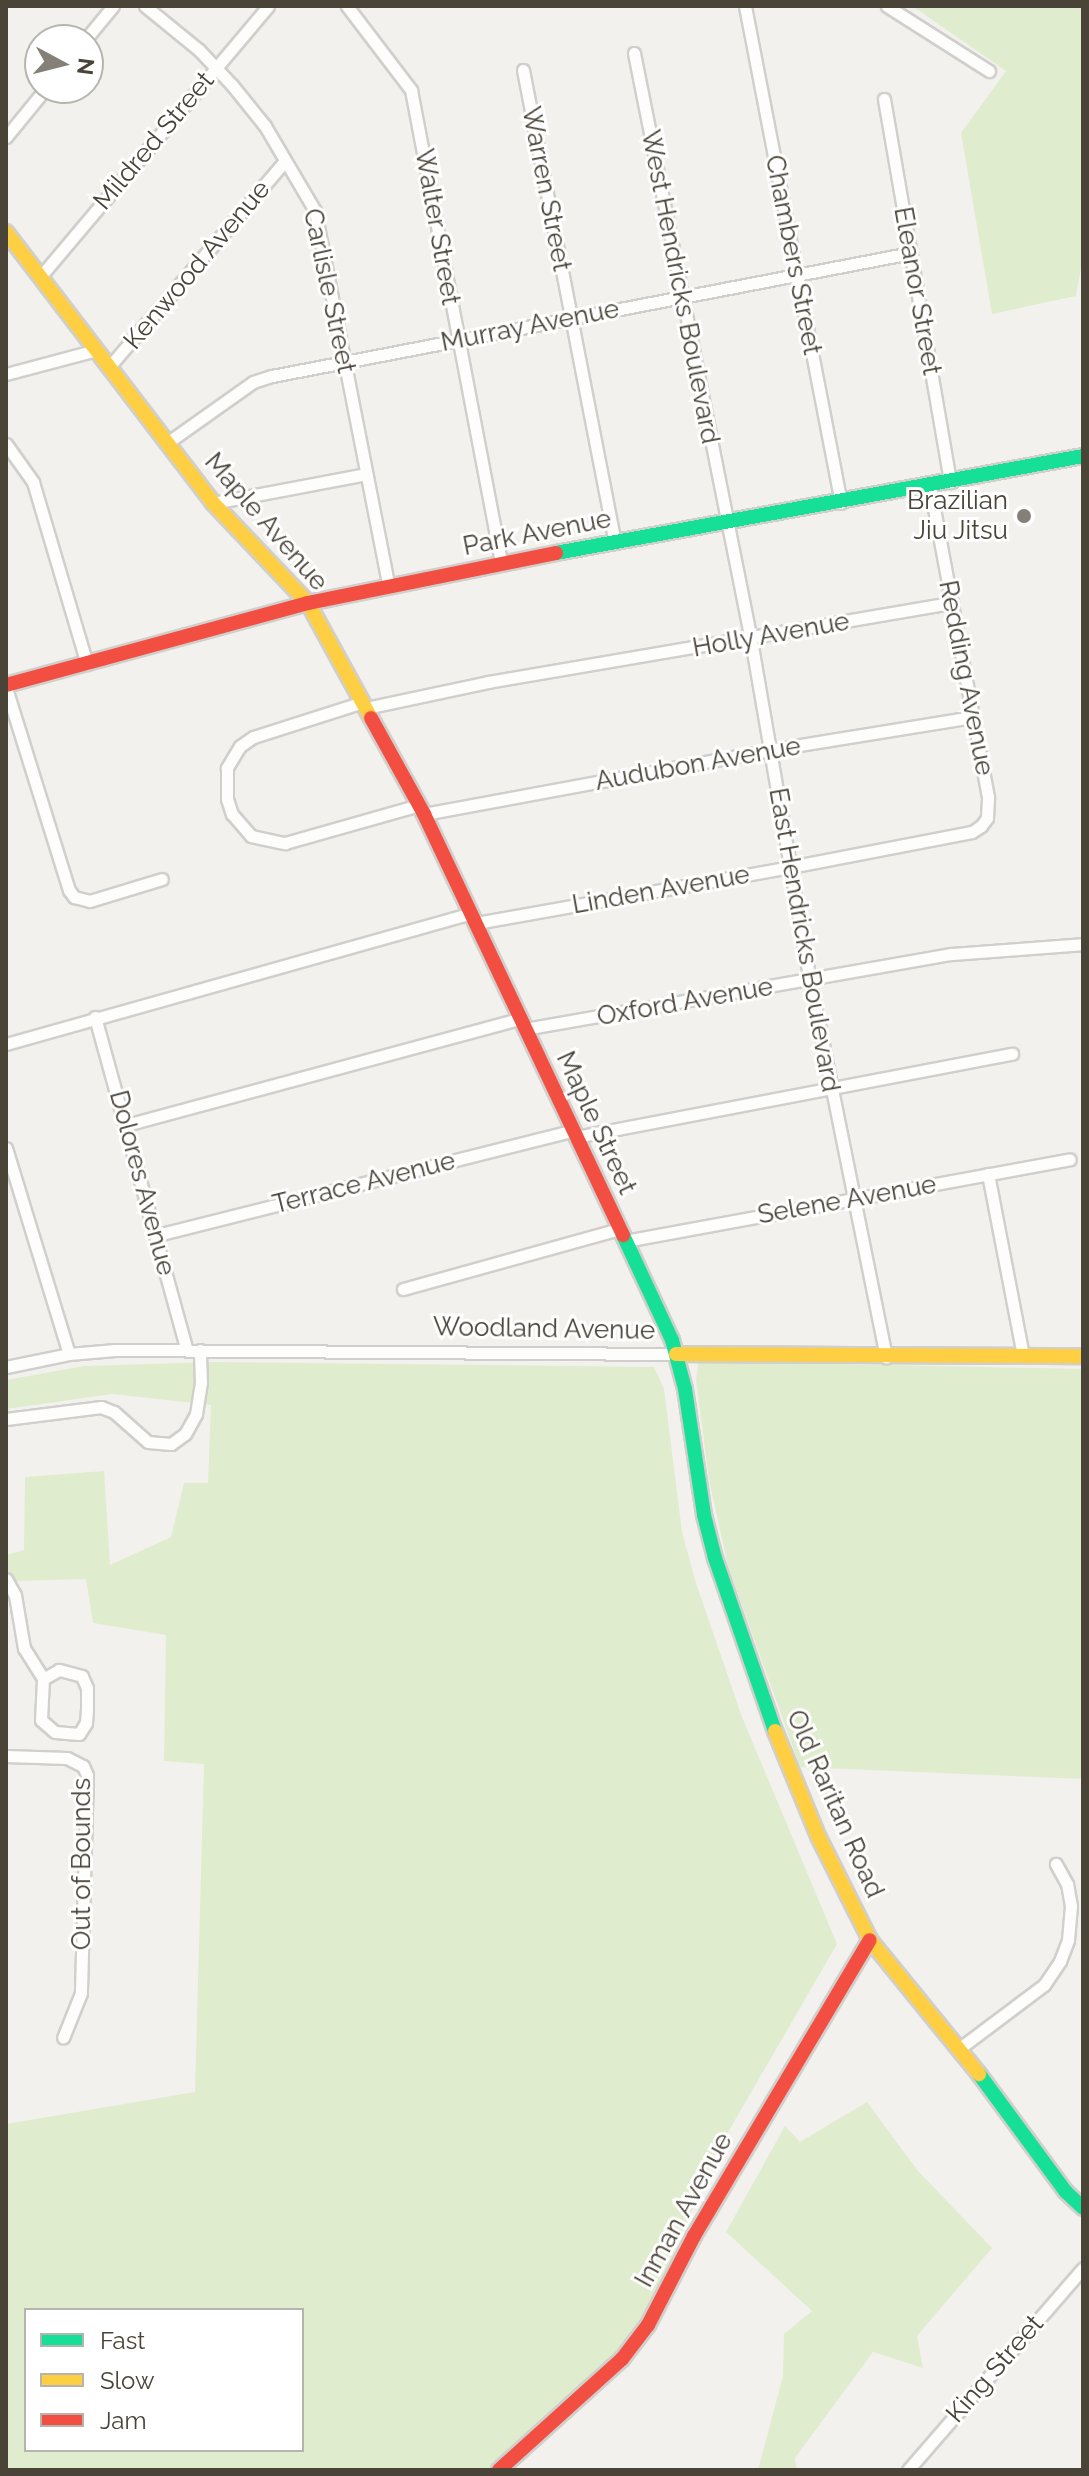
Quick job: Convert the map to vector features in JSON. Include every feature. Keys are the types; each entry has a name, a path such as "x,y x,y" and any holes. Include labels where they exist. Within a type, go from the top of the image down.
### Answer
{"main road":[{"name":"Maple Avenue","path":"6,232 213,503 308,603 422,810 473,918"},
{"name":"Park Avenue","path":"6,686 308,603 501,563 841,503 1083,456"},
{"name":"Maple Street","path":"473,918 676,1354"},
{"name":"Woodland Avenue","path":"676,1354 1083,1356"},
{"name":"Old Raritan Road","path":"676,1354 715,1558 787,1762 818,1836 870,1940 960,2048 1066,2192 1083,2208"},
{"name":"Inman Avenue","path":"499,2470 622,2359 648,2325 702,2223 870,1940"}],"street":[{"path":"98,24 113,6"},
{"name":"Carlisle Street","path":"145,6 216,67 265,126 315,211 389,587"},
{"name":"Mildred Street","path":"40,277 268,6"},
{"name":"Walter Street","path":"347,6 411,90 501,563"},
{"name":"Chambers Street","path":"745,6 841,503"},
{"path":"887,6 989,71"},
{"name":"West Hendricks Boulevard","path":"634,53 680,298 727,521"},
{"name":"Warren Street","path":"523,70 615,543"},
{"name":"Eleanor Street","path":"884,99 950,482"},
{"path":"6,137 33,104"},
{"name":"Kenwood Avenue","path":"109,367 284,162"},
{"name":"Murray Avenue","path":"167,443 253,382 911,253"},
{"path":"6,374 96,350"},
{"path":"6,444 33,482 87,664"},
{"path":"213,503 366,474"},
{"name":"Redding Avenue","path":"930,486 989,805 984,822"},
{"name":"East Hendricks Boulevard","path":"727,521 751,640 810,980 886,1357"},
{"name":"Holly Avenue","path":"364,705 952,603"},
{"path":"6,686 69,890 74,897 90,901 162,879"},
{"name":"Audubon Avenue","path":"364,705 253,737 240,746 227,768 227,799 232,814 251,836 285,843 422,810 973,717"},
{"name":"Linden Avenue","path":"6,1044 95,1017 473,918 790,867 972,832 984,822"},
{"name":"Oxford Avenue","path":"126,1125 522,1024 810,980 951,954 1083,944"},
{"name":"Dolores Avenue","path":"95,1017 187,1350"},
{"name":"Terrace Avenue","path":"157,1235 574,1134 1012,1054"},
{"path":"6,1148 8,1164 69,1354"},
{"name":"Selene Avenue","path":"403,1289 622,1235 856,1198 1070,1159"},
{"path":"988,1174 1023,1356"},
{"name":"Woodland Avenue","path":"6,1367 69,1354 187,1350 676,1354"},
{"path":"6,1419 101,1407 114,1412 148,1442 171,1444 185,1434 196,1414 201,1383 200,1350"},
{"path":"6,1579 15,1595 24,1648 43,1679 40,1710 45,1726 61,1734 79,1734 86,1723 87,1709 87,1688 82,1676 59,1670 43,1679"},
{"name":"Out of Bounds","path":"6,1756 67,1758 83,1766 87,1775 81,1993 63,2038"},
{"path":"960,2048 1044,1985 1060,1961 1068,1940 1071,1906 1067,1884 1056,1864"},
{"name":"King Street","path":"908,2470 1083,2268"}],"green space":[{"path":"912,6 1083,6 1083,257 1076,296 992,314 961,133 1006,71"},
{"path":"699,1361 1083,1369 1083,1779 800,1767 728,1566 709,1480 696,1379"},
{"path":"213,1362 654,1367 664,1389 682,1532 695,1580 742,1717 837,1944 716,2153 648,2315 615,2356 488,2470 6,2470 6,2124 195,2092 204,1764 164,1761 166,1635 93,1623 86,1579 17,1581 6,1568 6,1555 24,1550 25,1477 104,1471 110,1565 171,1537 184,1483 208,1483 211,1405 112,1394 6,1409 6,1380 84,1366"},
{"path":"867,2102 918,2171 992,2248 917,2336 923,2368 873,2352 795,2458 797,2470 758,2470 783,2376 784,2334 812,2311 726,2232 785,2126 800,2142"}],"traffic: fast":[{"path":"556,553 1083,456"},
{"path":"623,1235 672,1340 685,1389 704,1515 715,1558 775,1731"},
{"path":"979,2074 1066,2192 1083,2208"}],"traffic: slow":[{"path":"6,232 213,503 308,603 371,718"},
{"path":"676,1354 1083,1356"},
{"path":"775,1731 818,1836 870,1940 979,2074"}],"traffic: jam":[{"path":"6,685 308,603 556,553"},
{"path":"371,718 424,814 623,1235"},
{"path":"499,2470 622,2359 648,2325 694,2236 870,1940"}],"place":[{"name":"Brazilian Jiu Jitsu","path":"1024,516"}]}
